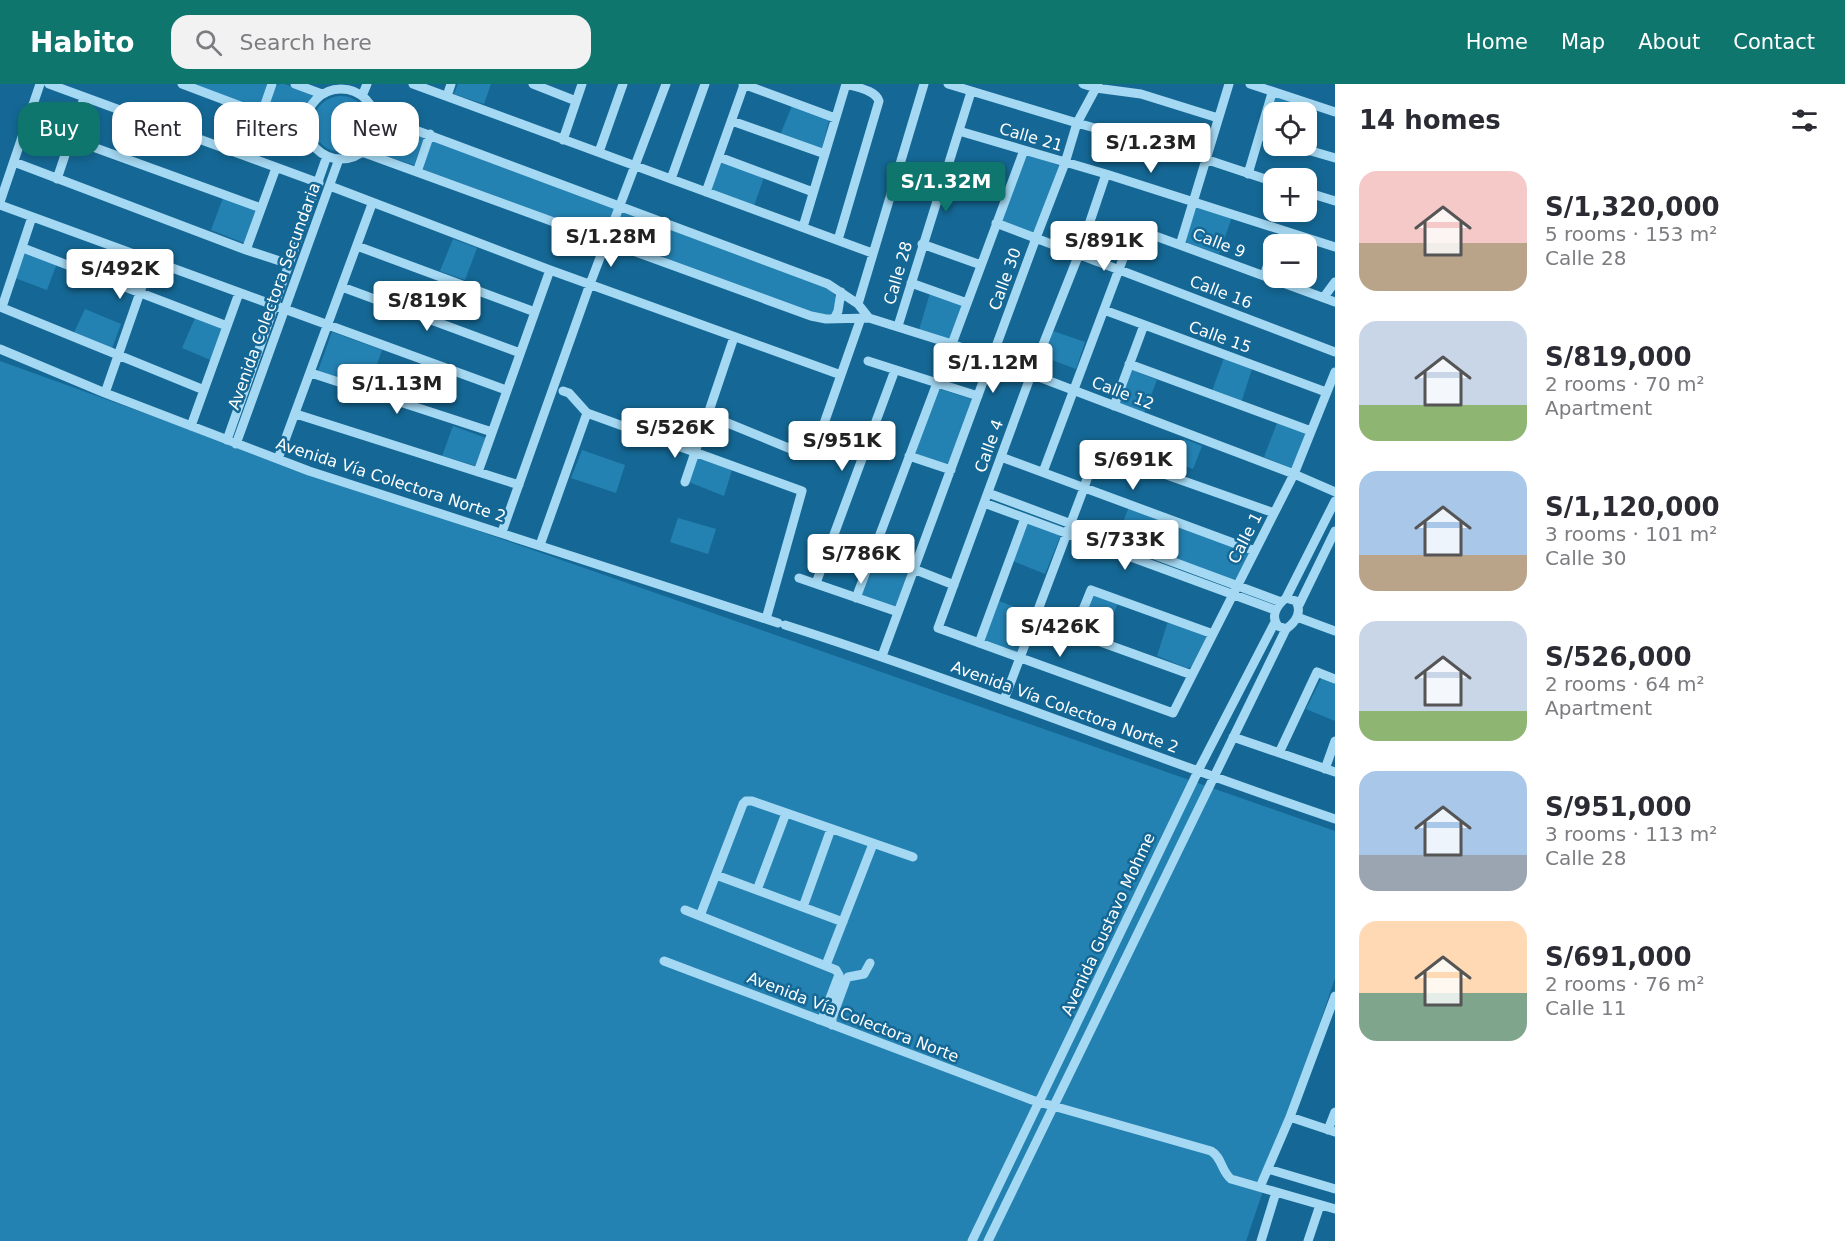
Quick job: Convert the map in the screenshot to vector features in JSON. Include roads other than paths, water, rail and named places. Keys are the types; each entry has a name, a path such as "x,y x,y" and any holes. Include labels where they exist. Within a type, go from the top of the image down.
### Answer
{"street":[{"path":"40,84 0,204 506,390"},
{"path":"49,84 319,183"},
{"path":"182,84 232,102"},
{"path":"266,102 272,84"},
{"path":"295,84 322,94"},
{"path":"362,96 367,84"},
{"path":"413,84 872,253"},
{"path":"447,96 452,84"},
{"path":"533,84 576,100"},
{"path":"563,140 582,84"},
{"path":"598,152 623,84"},
{"path":"502,532 590,284 666,84"},
{"path":"671,178 705,84"},
{"path":"706,192 743,84 835,118"},
{"path":"803,228 847,84 873,93 879,101 838,240"},
{"path":"858,304 924,84"},
{"path":"948,84 1206,159 1263,179"},
{"path":"1083,84 1141,94 1218,118"},
{"path":"1141,94 1145,84"},
{"path":"1180,245 1195,202 1229,84"},
{"path":"1250,84 1335,112"},
{"name":"Calle 30","path":"882,656 1065,163 1077,123 1097,86"},
{"path":"315,102 322,94 352,87 368,102"},
{"name":"Calle 28","path":"898,326 971,92"},
{"path":"1248,174 1272,93"},
{"path":"83,102 84,98"},
{"path":"732,121 825,154"},
{"path":"419,130 828,284 858,304 865,318 840,375 821,432 810,453 791,449 708,415"},
{"name":"Calle 21","path":"959,131 1106,174 1335,247"},
{"path":"417,172 430,134"},
{"path":"100,150 261,208"},
{"path":"319,150 327,156 339,159 355,156"},
{"path":"952,344 1024,150"},
{"path":"1317,153 1335,158"},
{"path":"57,179 64,156"},
{"name":"Avenida Colectora Secundaria","path":"232,442 275,304 327,156"},
{"name":"Calle 12","path":"373,156 811,316 834,319 865,318 952,344 1294,474 1335,492"},
{"path":"719,157 813,192"},
{"name":"Avenida Colectora Secundaria","path":"232,442 285,308 339,159"},
{"path":"14,162 246,250 289,264"},
{"path":"246,250 276,168"},
{"name":"Calle 4","path":"979,643 938,628 1031,375 1079,254 1106,174"},
{"path":"330,186 372,204 550,270 840,375"},
{"path":"1317,195 1335,201"},
{"path":"278,459 372,204"},
{"path":"32,217 1,307 204,390"},
{"name":"Calle 16","path":"996,223 1335,352"},
{"path":"1277,234 1279,229"},
{"name":"Calle 9","path":"1043,472 1133,232 1139,230 1263,276"},
{"path":"922,244 981,265"},
{"path":"357,246 535,312"},
{"path":"23,248 227,326"},
{"path":"105,393 151,261"},
{"path":"478,472 550,270"},
{"path":"1324,297 1335,282"},
{"path":"911,284 967,303"},
{"path":"342,287 520,353"},
{"name":"Calle 9","path":"1298,288 1335,302"},
{"path":"834,319 838,311 841,292"},
{"path":"191,426 239,293"},
{"name":"Calle 15","path":"1104,310 1326,392"},
{"path":"1114,406 1144,325"},
{"path":"685,482 734,337"},
{"name":"Avenida Vía Colectora Norte 2","path":"0,350 278,459 882,656 1213,778 1335,819"},
{"path":"868,361 978,396"},
{"path":"1129,364 1311,431"},
{"path":"816,583 895,370"},
{"name":"Calle 1","path":"1019,658 1173,713 1294,474 1335,372"},
{"path":"311,373 492,432"},
{"path":"856,598 937,383"},
{"path":"563,391 569,393 587,413 802,491 766,618"},
{"path":"540,545 587,413"},
{"path":"296,414 519,485"},
{"path":"1005,700 1095,454 1099,451 1105,451 1274,513"},
{"path":"909,456 951,470"},
{"path":"1001,457 1255,551"},
{"path":"988,493 1281,604"},
{"path":"1286,629 1275,622 1281,604 1335,501"},
{"path":"984,503 1233,595 1281,604 1296,600 1299,605"},
{"path":"1019,658 979,643 1024,518"},
{"path":"1335,531 1299,605 1297,616 1335,632"},
{"path":"873,553 954,585"},
{"path":"799,578 898,612"},
{"path":"1074,632 1091,590 1213,634"},
{"name":"Avenida Gustavo Mohme","path":"988,1241 1286,629 1297,616"},
{"path":"1034,618 1192,675"},
{"name":"Avenida Gustavo Mohme","path":"972,1241 1036,1101 1197,772 1275,622"},
{"path":"1279,753 1317,672 1335,679"},
{"path":"1233,737 1335,772"},
{"path":"1325,769 1335,741"},
{"path":"700,916 744,802 752,801 913,857"},
{"path":"757,890 786,813"},
{"path":"803,907 831,829"},
{"path":"826,965 873,844"},
{"path":"716,875 843,922"},
{"path":"685,910 836,970 839,975 822,1019 819,1020"},
{"name":"Avenida Vía Colectora Norte","path":"664,961 1053,1106"},
{"path":"832,1025 832,1018 846,980 852,976 864,974 870,963"},
{"path":"1260,1187 1290,1117 1335,996"},
{"path":"1053,1106 1211,1151 1219,1158 1227,1177 1231,1179 1335,1209"},
{"path":"1290,1117 1332,1131 1335,1112"},
{"path":"1268,1169 1335,1189"},
{"path":"1261,1241 1276,1192"},
{"path":"1308,1241 1320,1205"}]}
